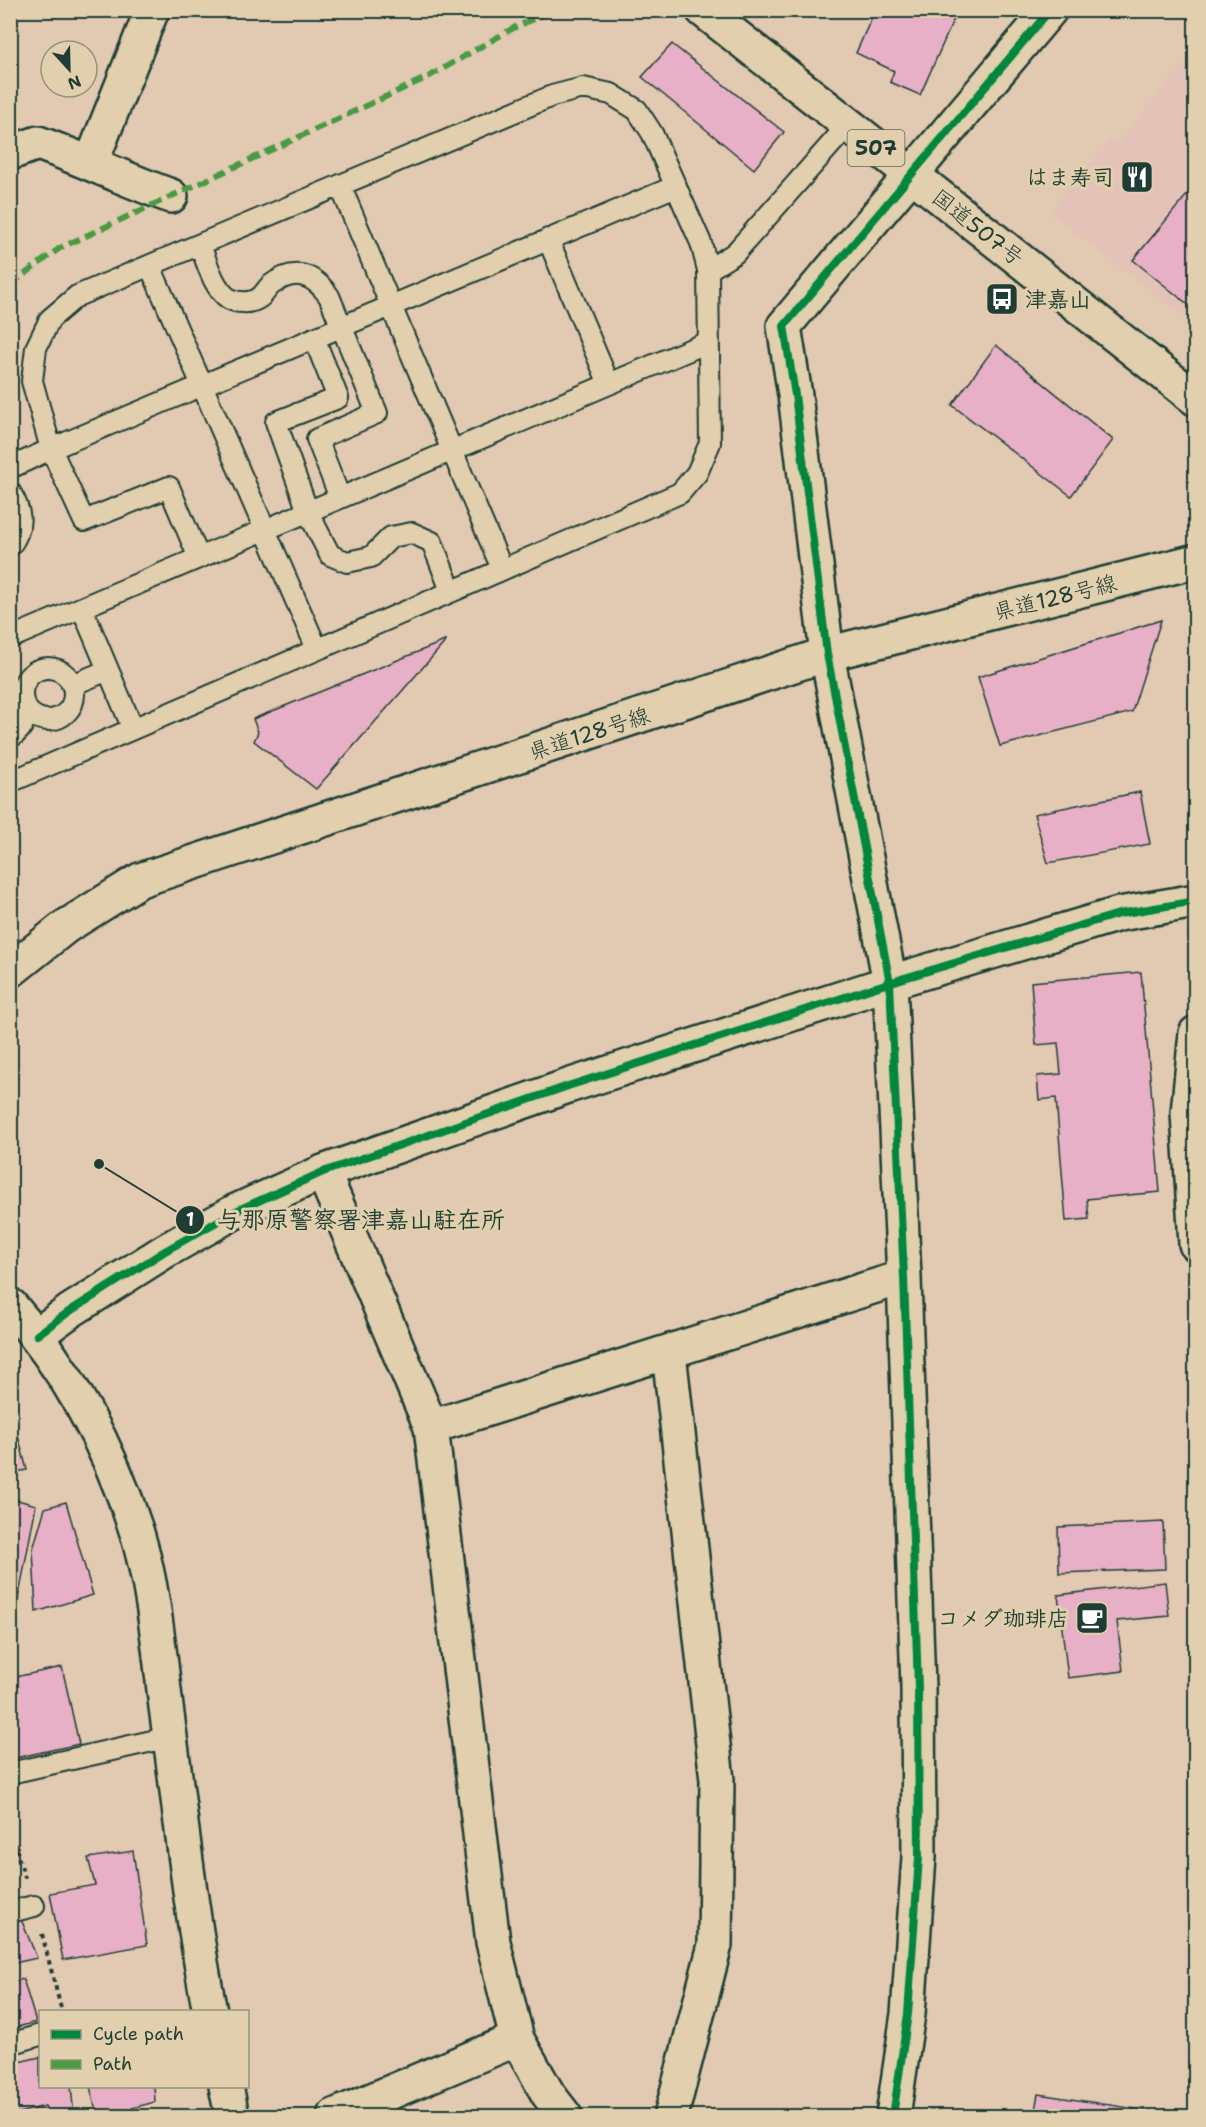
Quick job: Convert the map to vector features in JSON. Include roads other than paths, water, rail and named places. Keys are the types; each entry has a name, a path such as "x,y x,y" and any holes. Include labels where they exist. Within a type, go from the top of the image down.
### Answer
{"main road":[{"path":"91,163 152,10"},
{"name":"国道507号","path":"703,10 1196,399"},
{"path":"893,2116 908,2014 920,1857 918,1688 904,1277 890,983 827,654 795,395 784,326 1050,10"},
{"path":"10,153 38,143 91,163 113,175 171,196"},
{"name":"県道128号線","path":"10,971 65,927 140,880 827,654 1196,561"},
{"path":"37,1335 70,1311 165,1251 236,1210 323,1172 568,1086 890,983 1119,914 1196,901"},
{"path":"1196,1033 1188,1113 1196,1244"},
{"path":"323,1172 431,1427 493,1942 517,2039 548,2094 566,2116"},
{"path":"431,1427 904,1277"},
{"path":"10,1305 37,1335 79,1398 114,1468 137,1535 153,1601 196,1941 210,2010"},
{"path":"669,1353 717,1780 715,1945 671,2116"},
{"path":"334,2116 517,2039"},
{"path":"226,2088 232,2116"}],"lane":[{"path":"10,782 680,493 697,473 711,443 708,270 701,243 676,186 652,133 637,110 611,94 583,88 552,96 77,296 50,319 36,348 32,381 51,449 84,521 169,487 199,558"},
{"path":"708,270 735,254 848,125"},
{"path":"340,185 502,569"},
{"path":"10,468 676,186"},
{"path":"548,239 609,384"},
{"path":"200,245 215,282 228,298 243,303 258,299 270,286 286,276 302,274 319,282 329,296 376,413 317,439 340,498"},
{"path":"150,266 317,649"},
{"path":"315,338 338,398 276,422 308,512 330,555 347,562 371,557 391,537 412,533 432,542 451,591"},
{"path":"10,638 708,342"},
{"path":"10,492 21,515 17,536 10,546"},
{"path":"82,608 133,729"},
{"path":"52,669 61,671 72,685 73,701 65,715 57,718 40,720 17,697 22,694 24,685 35,672 52,669"},
{"path":"72,685 108,670"},
{"path":"10,738 23,727 26,710 17,697"},
{"path":"10,1773 170,1737"},
{"path":"10,1912 34,1906"},
{"path":"10,2044 39,2035"}],"place":[{"name":"はま寿司","path":"1137,177"},
{"name":"津嘉山","path":"1002,299"},
{"name":"与那原警察署津嘉山駐在所","path":"99,1164"},
{"name":"コメダ珈琲店","path":"1092,1618"}]}
